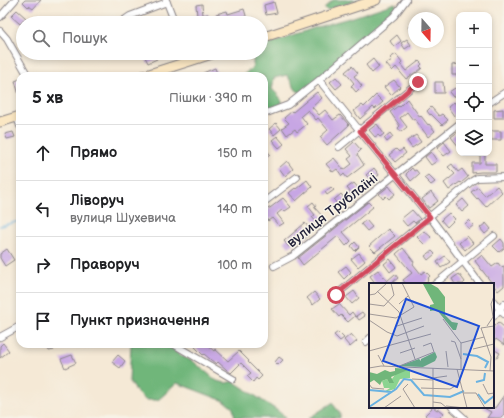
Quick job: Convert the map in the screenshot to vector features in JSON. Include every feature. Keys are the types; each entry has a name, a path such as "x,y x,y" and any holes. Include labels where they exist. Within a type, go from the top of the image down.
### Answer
{"main road":[{"path":"268,36 376,0"},
{"path":"152,72 181,60"},
{"path":"0,122 16,117"}],"street":[{"path":"0,17 15,0"},
{"path":"268,112 288,104 319,80 394,16 406,0"},
{"path":"130,16 166,1 172,16"},
{"path":"0,31 7,39 16,55"},
{"path":"19,60 26,72"},
{"path":"319,80 430,217 479,283"},
{"path":"339,147 418,82"},
{"path":"492,101 504,93"},
{"name":"вулиця Трублаїні","path":"274,266 293,256 456,126"},
{"path":"268,199 297,176"},
{"path":"336,295 472,181 477,178 504,177"},
{"path":"436,283 494,236"},
{"path":"494,302 504,314"},
{"path":"494,316 504,304"},
{"path":"0,337 16,328"},
{"path":"181,348 233,379"},
{"path":"453,408 464,418"}],"green space":[{"path":"333,0 359,0 327,10 324,8"},
{"path":"395,3 398,9 301,93 296,90 287,75 274,78 272,89 281,99 281,105 280,108 268,110 268,72 247,72 253,67 253,60 268,60 268,44 317,27"},
{"path":"131,348 173,348 182,356 194,362 217,381 226,383 233,381 286,418 235,418 233,408 224,401 177,383 158,400 145,400 136,391 129,380"},
{"path":"332,403 340,413 340,418 309,418"}],"building":[{"path":"25,0 41,0 33,9 29,6 28,7 23,2"},
{"path":"274,2 277,13 266,15 264,5"},
{"path":"202,4 203,15 208,14 209,16 197,16 196,5"},
{"path":"244,9 246,16 217,16 216,14 227,11 228,14"},
{"path":"17,10 24,16 16,16 16,20 11,16"},
{"path":"397,35 401,41 394,47 390,41"},
{"path":"407,39 408,47 405,49 401,43"},
{"path":"396,54 402,62 400,64 406,71 419,61 422,64 420,66 422,68 406,79 396,67 392,71 386,64 392,60 390,58"},
{"path":"373,59 379,67 372,73 366,65"},
{"path":"146,60 155,60 148,63"},
{"path":"456,64 456,75 452,75 452,65"},
{"path":"352,66 358,73 354,76 362,86 356,92 351,86 354,83 345,72"},
{"path":"215,68 216,72 205,72"},
{"path":"336,77 342,84 336,89 330,82"},
{"path":"394,80 400,87 391,95 384,87"},
{"path":"435,82 443,82 444,93 435,93"},
{"path":"455,88 456,89 456,94 453,97 449,92"},
{"path":"317,92 322,98 312,107 319,115 325,110 333,120 340,115 349,125 327,145 320,137 328,130 318,118 316,120 308,110 301,116 307,124 297,132 295,129 287,135 282,128 289,123 284,118"},
{"path":"376,95 383,102 375,109 373,107 360,119 354,111 362,105 364,107"},
{"path":"407,99 420,117 421,116 435,131 428,137 415,119 413,120 407,112 400,118 407,127 401,132 398,128 400,126 390,112 398,106 399,107"},
{"path":"454,102 456,104 456,114 454,116 448,107"},
{"path":"431,107 439,116 442,114 448,120 442,125 427,111"},
{"path":"503,109 503,118 494,118 494,110"},
{"path":"276,123 281,129 274,135 269,129"},
{"path":"377,124 384,134 380,137 378,135 375,137 369,130"},
{"path":"492,131 501,131 501,140 492,140"},
{"path":"13,132 15,137 7,139 5,134"},
{"path":"390,133 393,137 387,142 384,138"},
{"path":"456,133 456,143 451,137"},
{"path":"416,135 421,142 412,148 407,141"},
{"path":"277,136 284,144 279,148 272,140"},
{"path":"354,142 361,150 357,154 364,165 347,178 344,174 342,176 337,169 333,172 326,164 334,158 344,170 352,164 348,159 352,156 346,149"},
{"path":"444,142 451,151 444,156 437,148"},
{"path":"396,149 399,152 403,149 406,153 395,162 389,155"},
{"path":"431,152 437,161 431,165 425,157"},
{"path":"480,156 485,156 485,164 496,164 496,172 472,173 472,163 480,163"},
{"path":"287,161 293,169 285,176 279,168"},
{"path":"452,164 458,172 462,169 468,177 449,190 444,183 455,174 448,167"},
{"path":"374,168 379,175 372,181 366,175"},
{"path":"412,168 419,174 411,181 406,174"},
{"path":"428,175 435,182 431,185 424,178"},
{"path":"307,180 312,187 296,201 289,193"},
{"path":"354,183 360,190 353,195 347,188"},
{"path":"389,186 395,194 389,199 386,196 383,199 379,194"},
{"path":"497,186 502,192 486,207 471,192 478,187 485,196"},
{"path":"331,187 334,190 327,195 325,192"},
{"path":"431,192 438,201 429,208 422,199"},
{"path":"341,194 346,200 339,206 334,200"},
{"path":"283,198 291,207 285,211 283,209 277,214 284,223 279,226 272,218 268,221 268,209"},
{"path":"463,199 469,206 462,212 456,205"},
{"path":"313,202 316,206 314,207 324,218 317,223 312,217 315,215 308,206"},
{"path":"368,202 373,207 343,232 351,241 346,246 338,236 303,265 298,258"},
{"path":"412,210 420,219 415,223 413,221 407,226 401,219"},
{"path":"449,213 455,219 447,227 441,220"},
{"path":"366,220 372,227 367,231 361,224"},
{"path":"469,220 474,225 469,229 465,224"},
{"path":"305,223 311,230 306,234 308,236 303,240 301,238 289,247 284,241"},
{"path":"486,223 491,229 485,234 480,228"},
{"path":"388,229 395,236 375,252 369,246"},
{"path":"424,231 431,237 424,244 417,237"},
{"path":"467,236 473,243 465,250 459,243"},
{"path":"501,239 504,243 504,248 499,252 493,246"},
{"path":"355,242 359,247 355,251 351,246"},
{"path":"403,248 421,274 425,271 430,276 427,279 428,280 425,283 405,283 403,280 412,273 396,254"},
{"path":"7,249 14,260 5,266 0,258 0,254"},
{"path":"432,251 435,254 428,260 425,256"},
{"path":"359,253 365,261 358,267 351,259"},
{"path":"482,255 492,267 498,263 501,267 504,266 504,286 498,291 494,286 494,283 492,283 475,261"},
{"path":"445,256 450,262 441,268 437,262"},
{"path":"390,259 396,267 390,272 384,264"},
{"path":"346,266 351,272 344,279 338,272"},
{"path":"378,270 387,281 395,274 398,278 393,282 394,283 375,283 370,276"},
{"path":"459,274 465,282 454,283 452,279"},
{"path":"354,291 359,298 352,304 346,297"},
{"path":"314,292 320,299 313,305 307,298"},
{"path":"339,304 349,315 352,312 355,316 348,322 341,315 339,317 332,309"},
{"path":"362,312 365,316 359,320 356,316"},
{"path":"498,322 504,327 504,345 496,339 494,342 494,326"},
{"path":"338,332 344,338 340,341 334,335"},
{"path":"351,334 357,341 350,347 344,340"},
{"path":"3,343 9,351 0,358 0,346"},
{"path":"48,348 53,348 54,350 49,351"},
{"path":"196,348 211,348 214,351 215,349 228,361 239,351 262,376 258,380 256,378 253,382 247,376 251,373 241,363 231,373 218,362 216,364 204,354 203,355"},
{"path":"494,350 500,353 497,358 494,356"},
{"path":"72,355 76,363 65,368 61,359"},
{"path":"118,355 125,361 120,368 112,362"},
{"path":"279,357 283,360 278,365 275,362"},
{"path":"504,395 504,414 501,418 487,418 491,412 484,408 495,408"},
{"path":"432,408 437,410 439,409 444,413 439,418 428,418 425,415"}],"waterway":[{"path":"0,226 16,222"}],"route":[{"path":"336,295 430,217 360,131 418,82"}]}
